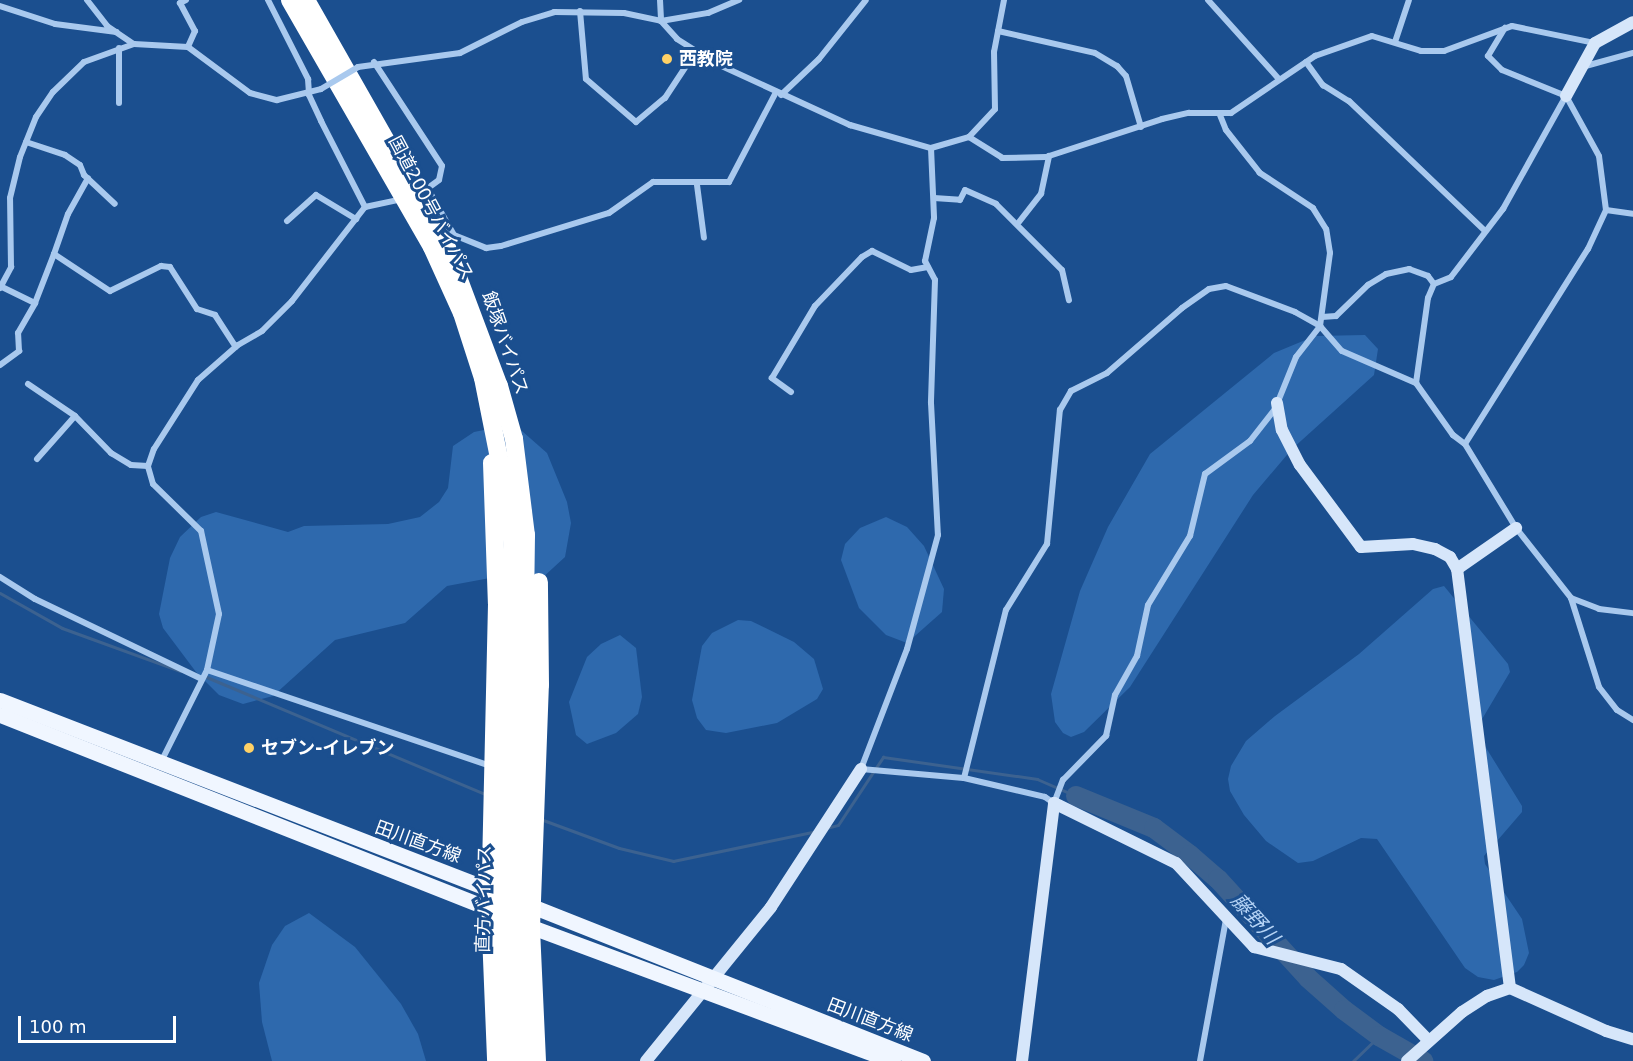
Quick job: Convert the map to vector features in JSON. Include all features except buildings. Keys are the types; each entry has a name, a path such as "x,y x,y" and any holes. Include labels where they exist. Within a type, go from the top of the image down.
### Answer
{"highway":[{"name":"国道200号バイパス","path":"290,0 417,193 462,313 491,416 510,513 513,553 516,738"},
{"name":"飯塚バイパス","path":"306,0 417,193 481,330 514,439 528,589 516,738"},
{"path":"491,416 497,604 490,909 496,1061"},
{"path":"514,439 529,490 540,606 531,928 537,1061"},
{"name":"直方バイパス","path":"509,1061 503,972 516,738"},
{"name":"直方バイパス","path":"516,738 517,980 523,1061"}],"main road":[{"name":"田川直方線","path":"0,700 531,928 707,985 923,1061"},
{"name":"田川直方線","path":"0,715 158,768 491,890 707,985 893,1061"}],"street":[{"path":"87,0 116,33 134,44"},
{"path":"186,0 180,3 195,31 188,47"},
{"path":"268,0 308,79 309,95 365,207"},
{"path":"660,0 661,21 696,51 778,93 850,125 931,147 969,137 995,109 994,52 1004,0"},
{"path":"35,303 1,287 11,267 10,198 26,142 52,92 84,62 134,44 188,47 250,93 277,100 309,95 358,68 374,62 460,52 522,22 554,12 580,10 661,21 708,13 739,0"},
{"path":"417,193 454,235 486,248 609,213 653,182 721,184 734,178 778,93 819,59 866,0"},
{"path":"1208,0 1279,79"},
{"path":"1395,42 1409,0"},
{"path":"0,6 55,24 116,33"},
{"path":"580,10 586,79 636,122 665,98 696,51"},
{"path":"1416,383 1428,298 1434,284 1451,277 1503,209 1594,43 1633,22"},
{"path":"969,137 1002,158 1050,156 1189,113 1220,115 1257,99 1279,79 1306,62 1338,46 1372,36 1421,51 1444,51 1505,28 1594,43"},
{"path":"1466,444 1588,249 1606,210 1599,156 1566,96 1492,63 1489,51 1505,28"},
{"path":"998,31 1095,53 1117,66 1126,76 1141,127"},
{"path":"119,48 119,103"},
{"path":"1579,67 1589,68 1633,53"},
{"path":"158,768 207,670 219,614 201,531 153,484 148,466 186,396 198,380 236,347 262,331 292,301 365,207 417,193 439,180 442,166 374,62"},
{"path":"1306,62 1323,85 1349,101 1485,231"},
{"path":"1022,1061 1054,803 1063,780 1106,736 1115,695 1137,656 1148,605 1161,578 1190,536 1205,474 1250,441 1277,403 1296,357 1320,326 1330,253 1326,229 1313,208 1260,173 1226,130 1220,115"},
{"path":"26,142 65,155 80,165 88,178 116,204"},
{"path":"646,1061 771,908 861,769 907,648 938,535 931,403 935,280 925,261 934,198 931,147"},
{"path":"1019,222 1041,194 1050,156"},
{"path":"0,365 19,351 18,333 35,303 68,214 88,178"},
{"path":"697,185 704,238"},
{"path":"934,198 960,200 965,190 996,204 1019,222 1062,270 1069,300"},
{"path":"288,221 316,195 356,219"},
{"path":"1606,210 1633,214"},
{"path":"791,392 772,378 816,306 862,257 872,251 911,270 928,267"},
{"path":"54,254 110,291 160,266 170,267 196,309 215,315 236,347"},
{"path":"1322,316 1336,316 1368,285 1386,274 1408,269 1428,276 1434,284"},
{"path":"964,778 1006,610 1047,544 1060,410 1071,392 1107,373 1209,289 1226,285 1246,290 1320,326 1342,351 1416,383 1453,435 1466,444 1516,528 1571,598 1599,687 1617,710 1633,720"},
{"path":"28,384 75,416 111,453 131,465 148,466"},
{"path":"1277,403 1282,430 1300,465 1361,547 1413,544 1436,549 1450,557 1457,569 1510,988"},
{"path":"37,459 75,416"},
{"path":"1457,569 1516,528"},
{"path":"0,577 35,599 202,679"},
{"path":"1571,598 1599,609 1633,613"},
{"path":"207,670 492,767"},
{"path":"861,769 964,778 1045,797 1176,863 1254,947 1341,969 1398,1009 1428,1040"},
{"path":"1200,1061 1226,919"},
{"path":"1407,1061 1428,1040 1487,996 1510,988 1606,1031 1633,1039"}],"shaded area":[{"path":"1365,335 1378,349 1374,375 1292,449 1253,495 1130,687 1084,732 1071,737 1063,733 1055,722 1051,694 1080,591 1108,527 1150,454 1274,353 1315,336"},
{"path":"514,424 547,453 567,502 571,523 565,557 541,579 490,578 447,586 405,623 335,640 273,696 243,704 219,695 196,672 163,628 159,614 170,558 180,537 201,517 216,512 288,532 304,526 388,524 420,517 439,502 448,488 453,446 474,432"},
{"path":"886,517 907,527 924,546 944,589 942,612 907,643 886,635 859,608 841,560 845,544 860,528"},
{"path":"1444,586 1508,664 1510,672 1478,726 1480,738 1522,806 1522,812 1484,856 1485,864 1522,919 1529,953 1524,965 1517,972 1494,980 1478,977 1465,968 1377,839 1361,838 1313,861 1298,863 1266,841 1244,815 1230,791 1228,779 1231,766 1246,741 1275,716 1359,654 1433,589"},
{"path":"738,620 751,621 794,642 814,659 823,689 817,699 777,723 726,733 706,730 697,718 692,700 702,646 712,633"},
{"path":"620,635 636,648 642,697 638,714 616,733 587,744 576,735 569,702 587,657 601,644"},
{"path":"309,913 355,947 401,1004 418,1034 426,1061 272,1061 262,1022 259,983 272,945 285,926"}],"waterway":[{"path":"0,593 62,628 180,671"},
{"path":"204,676 485,794"},
{"path":"826,828 838,825 883,757 1037,779 1076,796"},
{"name":"藤野川","path":"1076,796 1154,828 1190,855 1218,879 1308,978 1344,1010 1379,1036 1423,1061"},
{"path":"543,820 619,848 673,861 817,831"},
{"path":"1353,1061 1379,1036"}],"place":[{"name":"西教院","path":"667,59"},
{"name":"セブン-イレブン","path":"249,748"}]}
